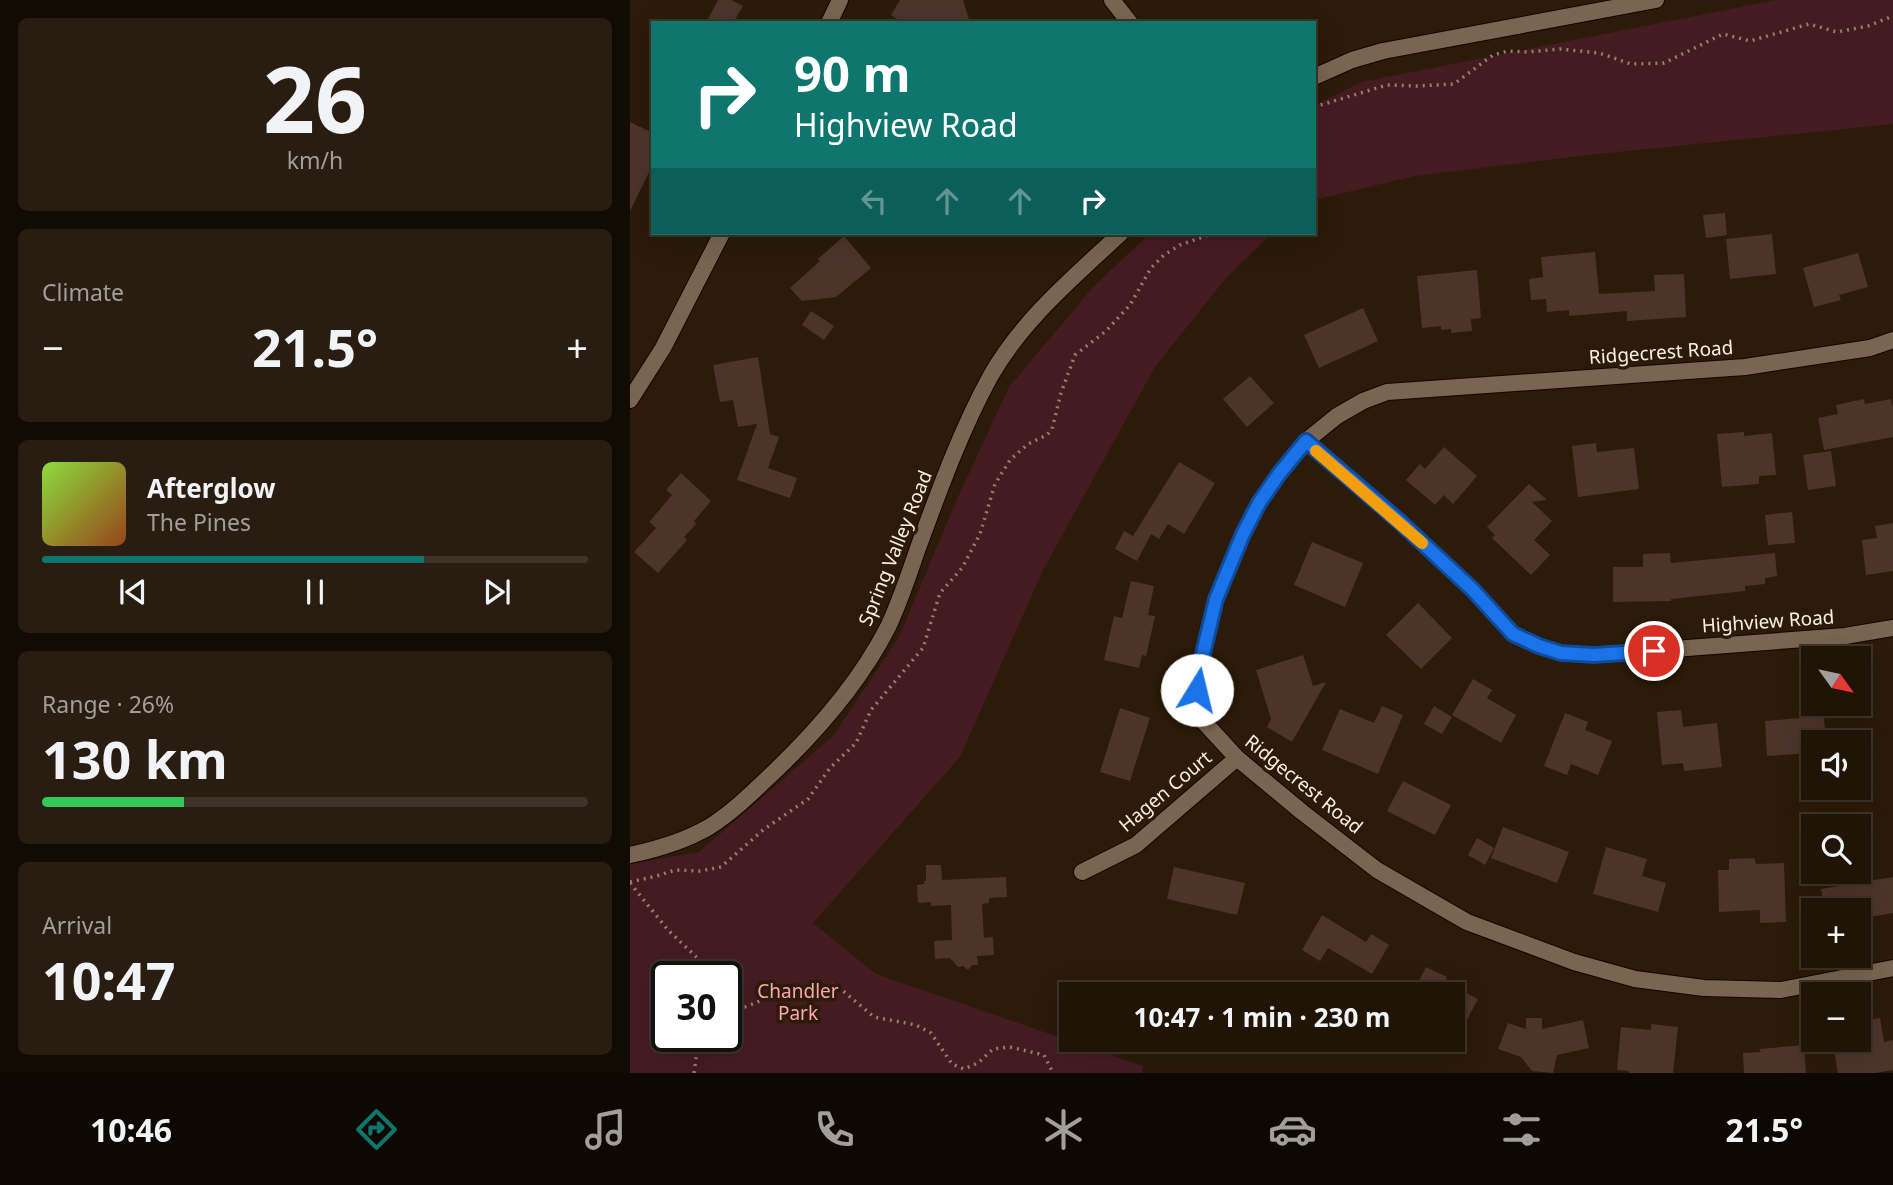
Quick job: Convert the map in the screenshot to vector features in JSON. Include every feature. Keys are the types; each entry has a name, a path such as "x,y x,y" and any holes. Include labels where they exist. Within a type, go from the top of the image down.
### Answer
{"street":[{"path":"830,21 840,0"},
{"path":"1112,0 1128,21"},
{"path":"1316,76 1352,60 1383,51 1656,0"},
{"path":"630,400 663,348 721,235"},
{"name":"Spring Valley Road","path":"630,855 683,840 711,826 742,802 790,756 836,706 856,680 889,624 951,463 992,374 1032,319 1119,235"},
{"name":"Ridgecrest Road","path":"1893,340 1870,348 1745,367 1387,392 1363,401 1337,416 1306,441 1266,493 1243,534 1216,599 1197,690 1204,722 1237,758 1377,870 1467,922 1574,961 1635,979 1704,988 1781,990 1893,968"},
{"name":"Highview Road","path":"1306,441 1473,590 1513,634 1539,646 1561,653 1594,655 1845,636 1893,628"},
{"name":"Hagen Court","path":"1082,872 1136,845 1237,758"}],"path":[{"path":"1316,106 1387,85 1454,84 1493,55 1508,51 1560,49 1599,53 1631,64 1664,63 1723,34 1750,41 1809,24 1837,32 1868,26 1893,16"},
{"path":"701,961 668,930 630,883 675,870 700,871 721,866 762,830 808,799 830,768 856,743 872,710 923,648 940,593 962,568 980,534 995,484 1010,460 1028,444 1047,435 1052,429 1075,355 1106,331 1130,305 1151,268 1164,255 1180,245 1208,235"},
{"path":"742,1007 786,990 836,985 874,1017 916,1025 931,1032 952,1064 964,1069 978,1063 993,1049 1010,1046 1044,1055 1053,1073"},
{"path":"694,1073 697,1052"}],"green space":[{"path":"1776,0 1893,0 1893,124 1588,155 1415,176 1316,200 1316,105 1361,82"},
{"name":"Chandler Park","path":"1148,235 1270,235 1226,278 1155,367 1043,570 960,757 813,923 876,974 1059,1037 1059,1052 1102,1052 1143,1066 1142,1073 630,1073 630,864 699,852 833,736 899,637 957,499 1009,387 1093,287"}],"building":[{"path":"718,0 731,0 743,6 734,21 707,21"},
{"path":"900,0 963,0 969,21 900,21 891,15"},
{"path":"630,122 651,132 651,168 630,211"},
{"path":"1725,213 1727,235 1706,238 1703,215"},
{"path":"1772,234 1776,274 1730,279 1726,239"},
{"path":"844,236 871,268 836,297 802,301 790,288"},
{"path":"1595,252 1599,294 1655,291 1654,275 1684,274 1686,317 1627,321 1627,311 1569,316 1569,310 1547,312 1546,299 1531,300 1529,279 1543,277 1541,257"},
{"path":"1858,253 1868,287 1839,295 1841,300 1814,307 1803,268"},
{"path":"1477,270 1481,318 1471,319 1472,331 1451,333 1451,329 1441,330 1441,326 1422,328 1417,276"},
{"path":"1363,308 1378,341 1319,368 1304,335"},
{"path":"811,311 834,326 824,340 802,325"},
{"path":"758,357 770,434 779,437 768,468 797,478 790,498 737,480 757,424 738,427 733,400 720,402 713,365"},
{"path":"1250,376 1274,403 1247,427 1223,399"},
{"path":"1864,399 1865,404 1891,399 1893,437 1824,450 1818,418 1838,414 1836,405"},
{"path":"1744,432 1744,436 1772,433 1776,475 1759,476 1759,484 1722,487 1717,434"},
{"path":"1596,443 1597,452 1634,448 1639,489 1578,497 1572,446"},
{"path":"1444,447 1477,476 1453,504 1444,495 1435,505 1406,480 1420,464 1425,469"},
{"path":"1831,451 1836,486 1808,490 1803,455"},
{"path":"1179,462 1215,483 1184,534 1168,524 1159,539 1151,534 1137,561 1115,549 1124,531 1133,536"},
{"path":"681,473 711,501 684,537 687,540 658,573 634,552 656,528 649,522 672,495 666,490"},
{"path":"1529,484 1547,500 1532,502 1552,521 1534,540 1550,555 1531,575 1492,538 1495,535 1487,527"},
{"path":"1792,512 1795,543 1768,545 1765,515"},
{"path":"1893,523 1893,571 1866,575 1862,540 1877,538 1875,526"},
{"path":"1312,542 1363,563 1345,607 1294,585"},
{"path":"1670,553 1671,563 1775,553 1777,576 1765,578 1765,584 1745,586 1745,591 1671,601 1613,602 1613,567 1643,567 1643,554"},
{"path":"1131,581 1154,586 1148,615 1155,616 1146,656 1142,655 1139,668 1104,660 1114,616 1122,618"},
{"path":"1418,603 1452,638 1421,669 1386,635"},
{"path":"1303,655 1313,686 1326,682 1292,742 1267,727 1271,719 1256,670"},
{"path":"1473,679 1492,690 1487,698 1516,715 1501,743 1452,715"},
{"path":"1801,704 1801,716 1824,716 1825,730 1801,730 1801,754 1767,756 1765,721 1800,718"},
{"path":"1382,706 1403,715 1378,774 1322,750 1340,709 1374,723"},
{"path":"1434,706 1452,717 1442,734 1424,724"},
{"path":"1120,708 1150,718 1130,781 1100,772"},
{"path":"1681,710 1683,727 1717,723 1722,767 1684,771 1683,763 1662,765 1657,712"},
{"path":"1565,713 1588,722 1585,730 1612,741 1598,775 1571,764 1567,775 1544,766"},
{"path":"1403,781 1451,805 1435,835 1387,811"},
{"path":"1503,827 1569,852 1557,883 1491,858"},
{"path":"1477,838 1494,848 1485,865 1468,855"},
{"path":"1606,847 1647,859 1642,876 1666,883 1658,912 1593,894"},
{"path":"1754,858 1756,864 1784,863 1786,922 1760,923 1760,910 1719,912 1718,870 1729,870 1729,859"},
{"path":"926,865 941,865 942,880 1006,877 1007,897 989,898 989,903 982,904 984,938 993,937 994,955 977,956 978,965 972,965 968,970 963,966 958,967 950,958 935,959 934,941 952,940 951,905 931,906 931,902 918,903 917,885 926,881"},
{"path":"1174,867 1245,883 1237,915 1167,899"},
{"path":"1893,877 1893,913 1871,917 1871,898 1823,898 1821,889 1871,884 1871,881"},
{"path":"1322,915 1366,942 1371,934 1389,945 1372,974 1328,948 1320,961 1302,950"},
{"path":"1426,967 1447,977 1445,982 1419,982"},
{"path":"1465,992 1478,999 1465,1024"},
{"path":"1526,1018 1542,1018 1542,1029 1583,1020 1589,1048 1557,1055 1553,1073 1532,1071 1521,1057 1498,1049 1508,1023 1526,1029"},
{"path":"1880,1018 1884,1042 1893,1040 1893,1070 1838,1073 1834,1052 1871,1052 1871,1020"},
{"path":"1651,1024 1678,1027 1673,1073 1629,1073 1617,1070 1621,1027 1651,1030"},
{"path":"1801,1045 1801,1052 1804,1052 1806,1073 1744,1073 1743,1053 1761,1052 1759,1049"}],"slow traffic":[{"path":"1316,451 1422,543"}],"route":[{"path":"1197,690 1216,599 1243,534 1259,503 1306,441 1399,521 1473,590 1513,634 1561,653 1594,655 1654,651"}]}
